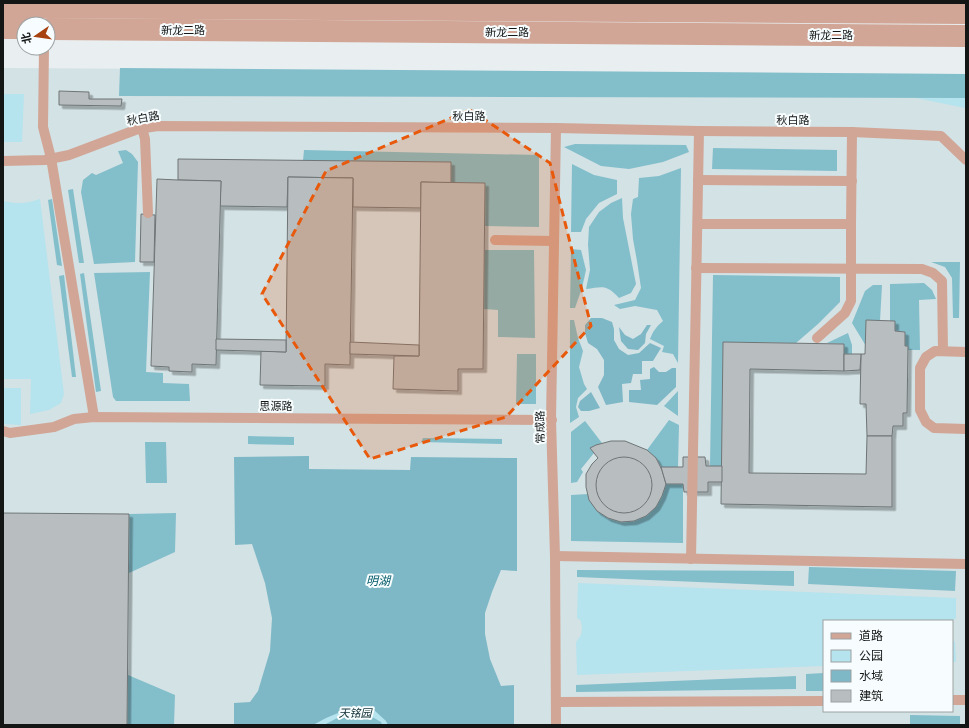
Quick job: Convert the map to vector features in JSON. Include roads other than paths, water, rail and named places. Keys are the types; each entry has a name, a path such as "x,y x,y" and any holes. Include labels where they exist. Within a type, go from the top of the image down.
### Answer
{"street":[{"name":"新龙二路","path":"3,6 45,11 966,13"},
{"path":"3,28 16,28"},
{"name":"新龙二路","path":"56,29 966,36"}],"lane":[{"path":"44,56 43,128 51,158 94,417"},
{"name":"秋白路","path":"3,161 45,160 69,155 142,128 158,126 556,128 852,132 941,136 966,160"},
{"path":"142,128 145,139 148,213"},
{"name":"常成路","path":"556,128 552,420 555,556 556,725"},
{"path":"691,559 699,131"},
{"path":"817,338 845,313 851,301 852,132"},
{"path":"698,180 852,181"},
{"path":"698,224 851,224"},
{"path":"495,240 554,241"},
{"path":"696,268 922,269 933,273 942,281 942,351"},
{"path":"966,352 935,351 926,357 920,368 920,410 926,422 934,428 966,430"},
{"name":"思源路","path":"3,431 10,432 54,427 74,419 94,417 552,420"},
{"path":"555,556 966,564"},
{"path":"953,700 966,700"},
{"path":"556,702 823,701"}],"water":[{"path":"591,318 602,318 612,322 614,329 614,340 619,349 628,355 639,353 650,343 661,348 653,361 642,361 642,374 633,374 631,383 622,384 623,402 606,405 598,387 604,375 604,360 597,349 588,343 585,333 585,325"},
{"path":"647,325 651,325 646,334 645,343 638,350 628,349 621,341 619,327 625,335 633,339 641,334"},
{"path":"654,367 659,372 666,372 672,368 676,368 676,387 657,405 629,402 629,390 641,390 640,380 650,379 650,369"},
{"path":"591,392 600,408 589,411 581,411 578,407 580,401"},
{"name":"明湖","path":"309,456 309,469 410,470 411,457 517,458 517,571 501,570 485,613 485,634 490,659 501,686 514,685 514,725 388,725 386,721 374,710 360,708 343,711 313,725 234,725 234,703 250,702 258,691 270,651 272,618 265,583 252,544 235,545 234,457"}],"park label":[{"name":"天铭园","path":"355,713"}]}
